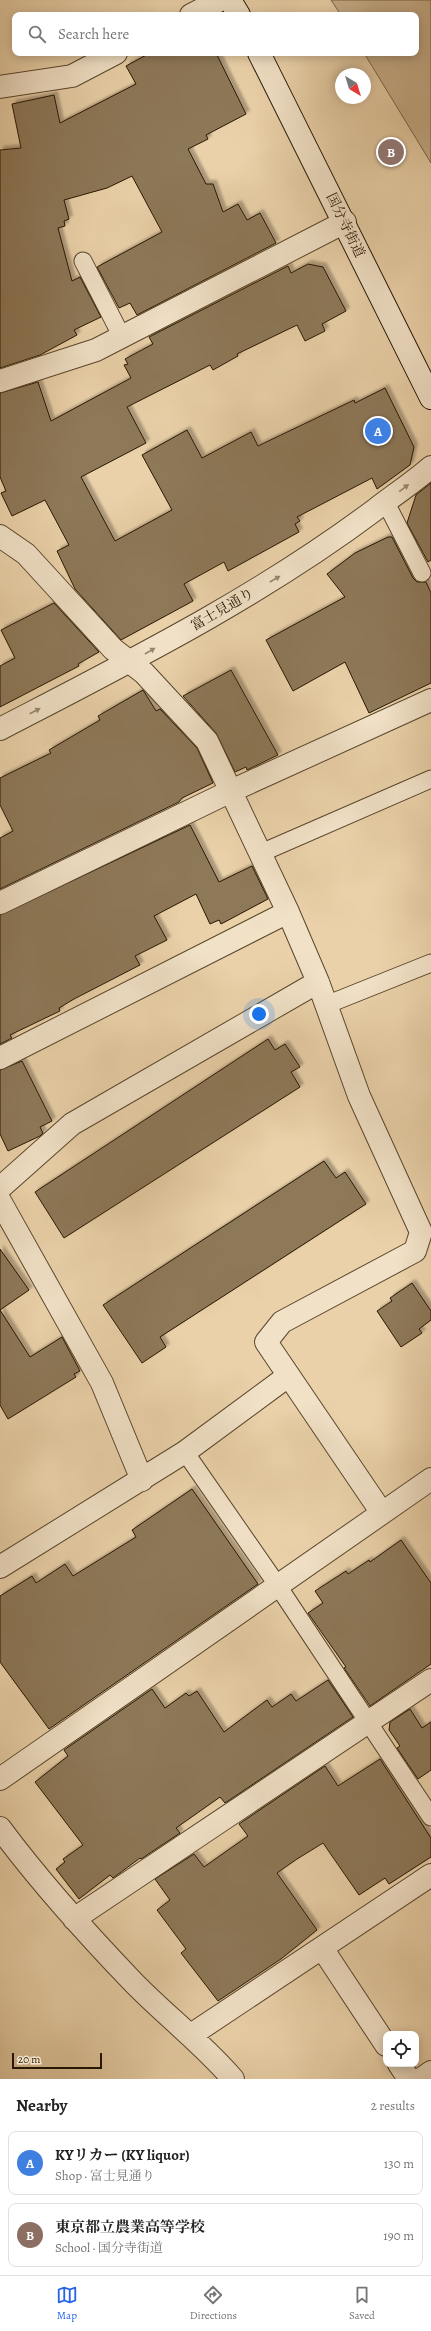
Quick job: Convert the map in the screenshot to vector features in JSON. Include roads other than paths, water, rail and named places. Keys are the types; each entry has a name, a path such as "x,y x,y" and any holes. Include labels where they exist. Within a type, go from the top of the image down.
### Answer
{"street":[{"path":"197,12 220,0"},
{"path":"230,0 237,12"},
{"path":"0,87 72,76 110,56"},
{"name":"国分寺街道","path":"261,56 345,222 431,398"},
{"path":"0,381 96,350 122,338 345,222"},
{"name":"富士見通り","path":"0,729 130,662 282,575 340,535 431,467"},
{"path":"0,536 26,554 113,649 144,673 208,741 288,912 318,982 359,1096 421,1232 414,1251 282,1322 266,1342 382,1513"},
{"path":"0,903 231,791 431,700"},
{"path":"0,1058 288,912"},
{"path":"0,1188 72,1124 318,982"},
{"path":"0,1201 102,1383 142,1480"},
{"path":"0,1567 185,1452 288,1376"},
{"path":"0,1779 431,1478"},
{"path":"74,1918 431,1680"},
{"path":"0,1828 74,1918 134,1983 191,2036 233,2079"},
{"path":"191,2036 431,1875"},
{"path":"322,1948 383,2040"},
{"path":"401,2067 409,2079"},
{"path":"421,2079 431,2072"}],"lane":[{"path":"83,261 122,338"},
{"path":"386,501 422,574"},
{"path":"261,853 431,779"},
{"path":"326,1005 431,963"},
{"path":"185,1452 278,1586 431,1817"}],"place":[{"name":"東京都立農業高等学校","path":"391,152"},
{"name":"KYリカー (KY liquor)","path":"378,431"}]}
